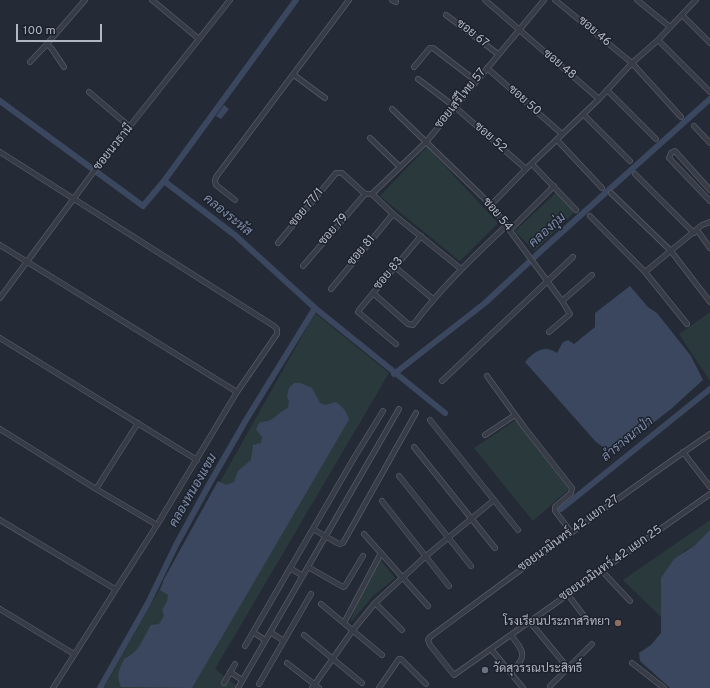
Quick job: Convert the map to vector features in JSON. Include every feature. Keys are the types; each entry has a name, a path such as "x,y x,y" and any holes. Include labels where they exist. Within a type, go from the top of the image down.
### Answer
{"street":[{"path":"30,62 85,0"},
{"path":"152,0 200,39"},
{"name":"ซอยนวธานี","path":"0,298 92,174 230,0"},
{"path":"235,200 216,185 216,178 349,0"},
{"name":"ซอย 48","path":"485,0 599,99"},
{"name":"ซอยเสรีไทย 57","path":"372,194 426,142 544,0"},
{"name":"ซอย 46","path":"555,0 632,63 681,117"},
{"path":"637,0 670,27"},
{"path":"491,205 599,99 632,63 658,40 696,0"},
{"name":"ซอย 67","path":"446,14 498,54"},
{"path":"682,15 710,43"},
{"path":"658,40 710,92"},
{"path":"47,44 64,67"},
{"path":"414,67 430,48 433,48 476,81"},
{"name":"ซอย 50","path":"487,68 562,134"},
{"path":"294,75 324,98"},
{"name":"ซอย 52","path":"418,79 455,108 526,170"},
{"path":"607,90 656,139"},
{"path":"89,92 130,127"},
{"name":"ซอย 54","path":"392,109 491,205 562,301 570,314 549,332"},
{"path":"583,114 630,161"},
{"path":"694,126 710,143"},
{"path":"370,138 400,167"},
{"path":"557,140 602,188"},
{"path":"710,190 675,151 671,153 669,158 710,201"},
{"path":"0,152 277,329 277,334 237,392 157,525 53,688"},
{"path":"532,164 576,210"},
{"name":"ซอย 77/1","path":"278,243 336,173 342,173 365,194"},
{"path":"635,174 696,232 710,248"},
{"path":"510,230 554,186"},
{"path":"611,193 671,251 710,302"},
{"path":"365,194 372,194 393,214 461,269"},
{"name":"ซอย 79","path":"303,266 365,194"},
{"name":"ซอย 81","path":"331,289 393,214"},
{"path":"590,216 645,272 686,324"},
{"path":"645,272 696,232 702,225 710,222"},
{"path":"373,293 408,324 411,326 413,325 461,269 506,225"},
{"name":"ซอย 83","path":"396,344 359,314 359,310 421,236"},
{"path":"0,246 27,261 237,392"},
{"path":"442,381 574,257"},
{"path":"395,267 433,300"},
{"path":"562,301 592,275"},
{"path":"0,338 197,460"},
{"path":"487,376 515,415 572,488 571,493 555,507 555,511 571,532"},
{"path":"238,688 399,409"},
{"path":"245,646 354,458 383,411"},
{"path":"313,529 337,544 343,543 416,414"},
{"path":"485,436 515,415"},
{"path":"430,420 518,530"},
{"path":"96,489 138,423"},
{"path":"0,429 157,525"},
{"name":"ซอยนวมินทร์ 42 แยก 27","path":"454,675 430,645 428,640 430,637 571,532 710,434"},
{"path":"414,447 495,548"},
{"path":"683,452 710,487"},
{"path":"400,476 471,566"},
{"name":"ซอยนวมินทร์ 42 แยก 25","path":"454,675 710,494"},
{"path":"313,686 353,630 375,603 426,556 494,500"},
{"path":"382,501 449,586"},
{"path":"0,520 115,589"},
{"path":"364,534 428,606"},
{"path":"344,623 380,553"},
{"path":"308,567 343,587 362,556"},
{"path":"290,568 303,576"},
{"path":"602,571 630,601"},
{"path":"259,684 311,594"},
{"path":"568,594 588,621"},
{"path":"375,603 402,630"},
{"path":"321,604 382,655"},
{"path":"0,609 74,654"},
{"path":"530,622 568,668"},
{"path":"253,632 265,640"},
{"path":"270,632 284,641"},
{"path":"304,635 362,683"},
{"path":"511,635 520,647 522,656 520,664 511,674"},
{"path":"550,686 592,644"},
{"path":"491,649 523,688"},
{"path":"379,688 399,659 401,659 426,684"},
{"path":"287,663 313,686 319,688"},
{"path":"632,663 663,688"},
{"path":"224,683 235,664"},
{"path":"230,672 242,680"}],"shaded area":[{"path":"427,147 498,223 460,261 380,196"},
{"path":"557,192 575,212 534,251 515,231"},
{"path":"710,312 710,381 679,334"},
{"path":"315,313 389,373 215,669 239,688 104,688"},
{"path":"516,420 569,489 533,521 474,448"},
{"path":"710,520 710,530 694,546 684,551 661,596 662,618 623,580"},
{"path":"379,558 395,578 373,596 350,623 355,609"}],"water":[{"path":"224,105 229,109 221,119 216,116"},
{"path":"630,286 648,307 657,313 691,356 703,380 671,409 613,454 596,442 525,362 540,350 548,349 557,353 563,342 568,340 574,344 595,327 595,313"},
{"path":"294,383 300,383 312,388 320,403 326,405 335,402 340,405 349,419 347,423 192,688 121,687 119,673 124,659 130,656 138,648 151,625 159,624 164,616 162,610 167,602 168,595 160,590 164,579 218,481 226,485 234,482 238,471 251,460 253,445 261,443 262,437 256,429 260,422 269,421 288,408 289,401 287,396 289,388"},
{"path":"710,530 710,688 670,688 640,661 639,653 651,645 661,633 661,578 674,559 694,546"}],"waterway":[{"name":"คลองระหัส","path":"296,0 164,181 236,236 315,308 445,413"},
{"name":"คลองกุ่ม","path":"394,374 485,303 710,99"},
{"path":"0,101 143,206 164,181"},
{"name":"คลองหนองแขม","path":"100,688 148,603 176,545 211,481 246,420 315,308"},
{"name":"ลำรางนาป่า","path":"561,509 710,389"}],"place":[{"name":"โรงเรียนประภาสวิทยา","path":"618,623"},
{"name":"วัดสุวรรณประสิทธิ์","path":"485,670"}]}
